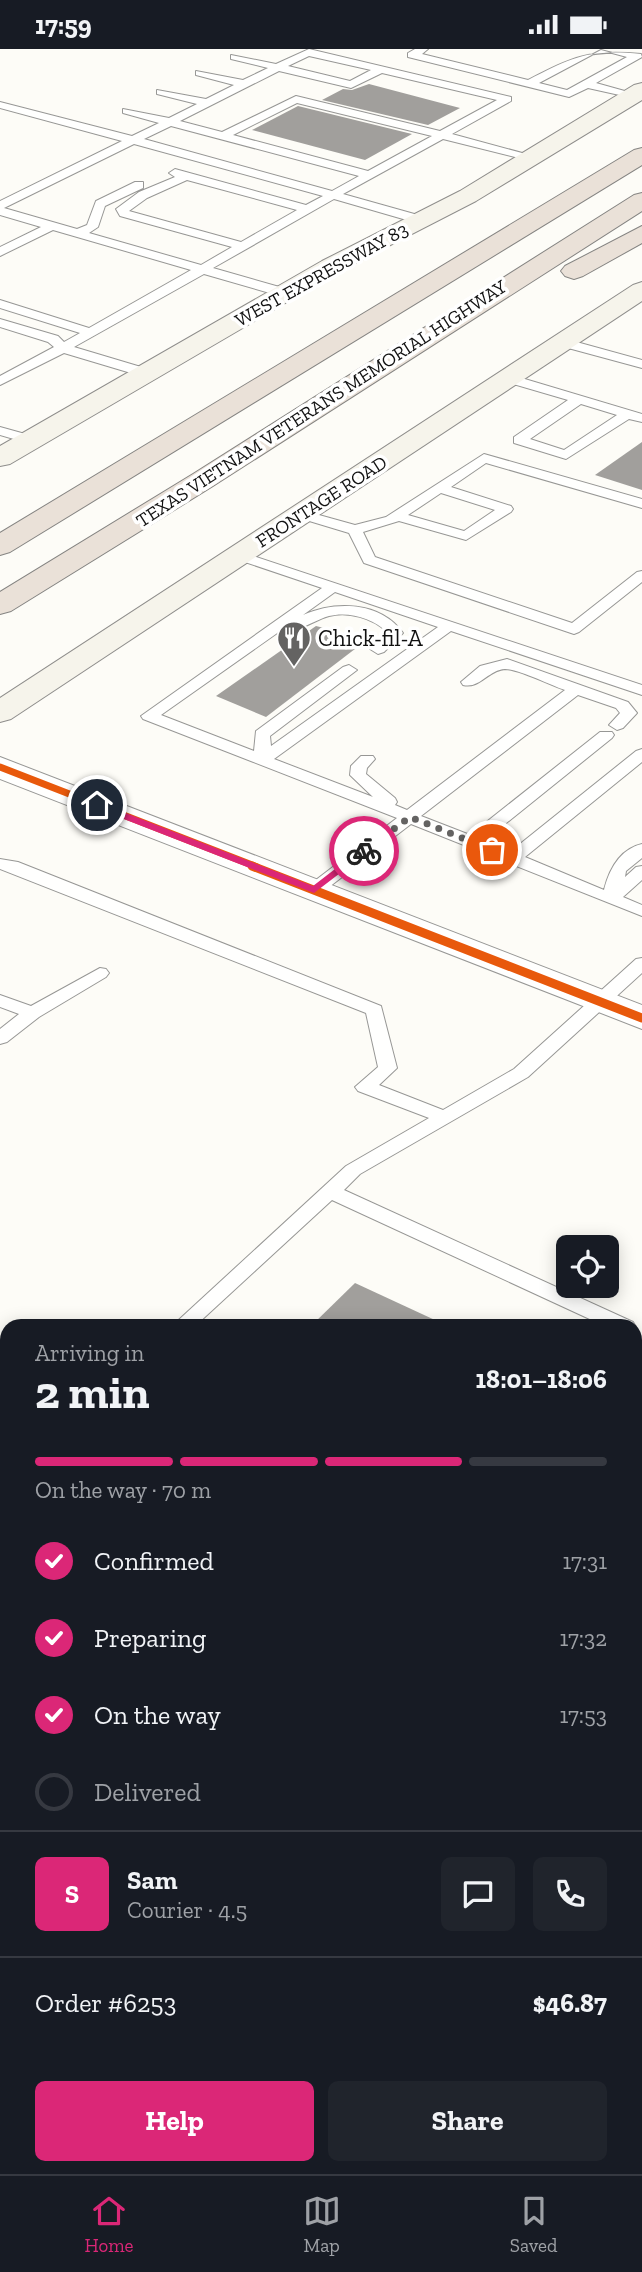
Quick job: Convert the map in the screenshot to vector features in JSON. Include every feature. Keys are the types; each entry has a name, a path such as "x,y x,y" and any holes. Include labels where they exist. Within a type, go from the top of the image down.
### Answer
{"highway":[{"name":"TEXAS VIETNAM VETERANS MEMORIAL HIGHWAY","path":"0,546 642,155"},
{"name":"TEXAS VIETNAM VETERANS MEMORIAL HIGHWAY","path":"0,605 203,480 642,200"},
{"path":"203,480 642,233"}],"main road":[{"name":"WEST EXPRESSWAY 83","path":"0,458 285,293 468,196 638,92"},
{"name":"FRONTAGE ROAD","path":"0,712 642,289"},
{"path":"0,680 17,680 53,671 78,660"}],"street":[{"path":"0,767 642,1018"}],"lane":[{"path":"0,381 507,99 295,49"},
{"path":"424,49 412,55 569,94 637,56 606,49"},
{"path":"529,84 596,49"},
{"path":"0,208 308,52"},
{"path":"235,57 351,85 381,69"},
{"path":"628,61 642,64"},
{"path":"200,73 244,85"},
{"path":"586,84 638,92"},
{"path":"161,92 207,103"},
{"path":"223,136 296,99 531,157"},
{"path":"0,105 421,220"},
{"path":"127,111 371,175"},
{"path":"78,233 92,227 100,204 196,157"},
{"path":"167,171 307,209"},
{"path":"186,176 131,202 122,209 124,213 241,246"},
{"path":"0,208 52,226 285,293"},
{"path":"0,252 52,226"},
{"path":"0,304 90,332"},
{"path":"0,323 53,339 63,348 146,373"},
{"path":"562,342 639,360"},
{"path":"508,378 642,418"},
{"path":"579,399 519,440 566,455 626,414"},
{"path":"0,431 31,440"},
{"path":"301,514 355,530 399,517 484,458 642,504"},
{"path":"399,517 466,536 506,509 439,488"},
{"path":"355,530 369,560 574,629 642,575"},
{"path":"238,555 642,690"},
{"path":"332,587 149,716 642,911"},
{"path":"237,654 318,613 339,608 355,610 387,622 395,633 378,649"},
{"path":"263,759 449,626"},
{"path":"469,682 486,669 507,664 622,705 629,713 612,730 472,842"},
{"path":"263,759 262,734 349,670"},
{"path":"314,890 577,688"},
{"path":"513,859 642,754"},
{"path":"367,759 359,765 358,775 373,790 410,817"},
{"path":"611,898 618,869 642,849"},
{"path":"0,864 12,866 374,1010 388,1068 365,1087 444,1117"},
{"path":"611,898 642,871"},
{"path":"190,1319 353,1170 521,1073 642,963"},
{"path":"0,1038 32,1013 100,973"},
{"path":"0,1000 32,1013"},
{"path":"330,1191 609,1319"}],"building":[{"path":"369,84 460,108 428,125 322,100 343,89 352,90"},
{"path":"298,106 412,134 365,160 252,130"},
{"path":"642,442 642,490 595,475"},
{"name":"Chick-fil-A","path":"316,626 368,639 266,717 216,696"},
{"path":"355,1283 433,1319 318,1319"}],"cycle path":[{"path":"0,767 642,1018"}],"way so far":[{"path":"364,851 410,817 492,850"}],"place":[{"name":"Chick-fil-A","path":"294,668"}],"route":[{"path":"97,805 314,890 364,851"}]}
